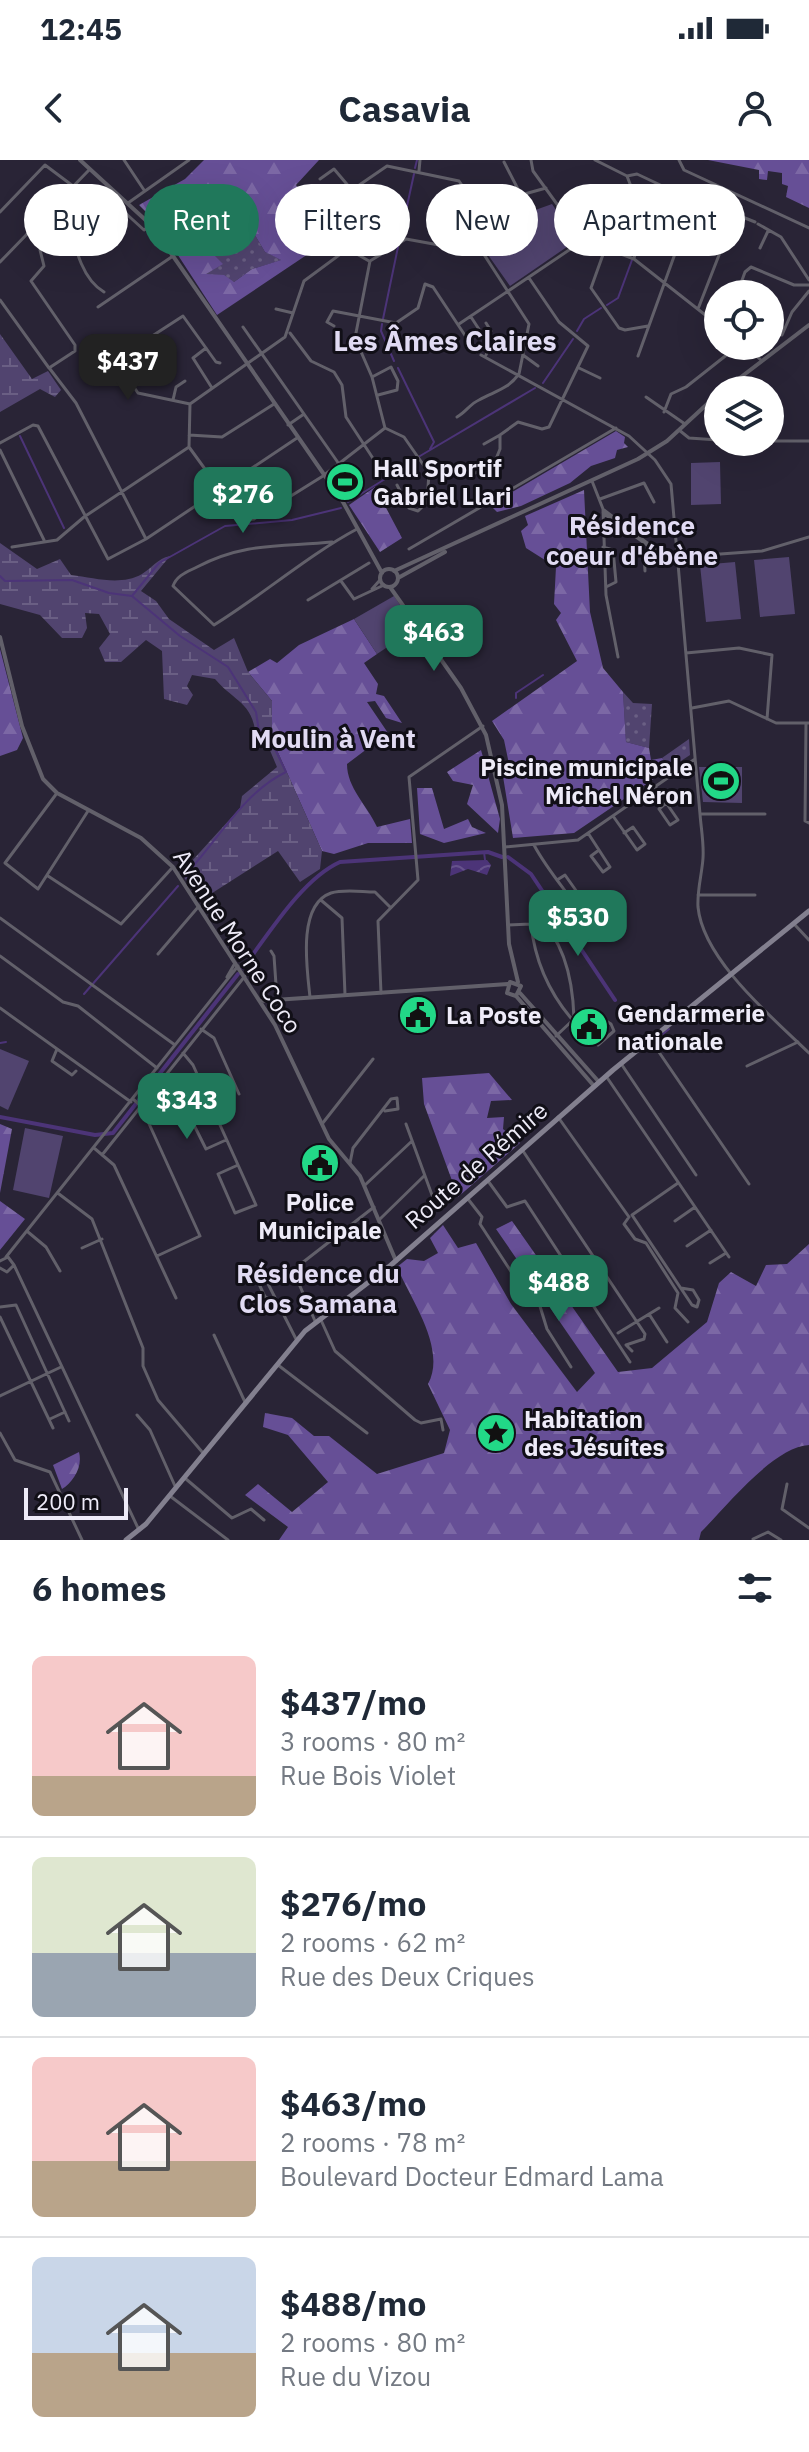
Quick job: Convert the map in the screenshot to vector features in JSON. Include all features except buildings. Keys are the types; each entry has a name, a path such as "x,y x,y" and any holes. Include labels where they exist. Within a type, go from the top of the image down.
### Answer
{"main road":[{"name":"Route de Rémire","path":"126,1540 140,1531 297,1340 396,1261 650,1039 809,911"}],"street":[{"path":"80,160 107,184"},
{"path":"154,184 189,160"},
{"path":"383,160 387,166"},
{"path":"419,171 420,160"},
{"path":"531,160 533,171 554,199"},
{"path":"595,160 627,176 637,174 693,202 638,356"},
{"path":"679,160 683,169 809,228"},
{"path":"126,161 144,191 128,203 144,218"},
{"path":"504,162 521,195 546,188"},
{"path":"27,184 45,165 70,184"},
{"path":"361,184 387,166 419,171 461,184"},
{"path":"75,184 90,169"},
{"path":"320,179 334,169 347,184"},
{"path":"627,176 645,223 634,259"},
{"path":"0,212 24,187"},
{"path":"128,215 144,230"},
{"path":"745,218 781,237 809,282 794,285 784,281"},
{"path":"760,248 768,231"},
{"path":"0,262 24,237"},
{"path":"385,428 372,377 355,338 370,261 406,239 426,243"},
{"path":"42,256 44,266 31,281 75,345 75,351 49,368"},
{"path":"81,256 92,285 104,292"},
{"path":"98,307 173,256 359,528 384,571 382,582"},
{"path":"104,343 138,393 190,404 248,365 289,332 304,281 338,256"},
{"path":"361,256 370,261"},
{"path":"457,417 480,399 506,388 519,374 529,324 485,256"},
{"path":"459,324 561,256"},
{"path":"603,256 591,288 619,328 625,330 648,326"},
{"path":"626,256 704,314"},
{"path":"698,309 719,256"},
{"path":"742,280 751,267 782,280"},
{"path":"484,444 518,422 547,429 588,346 559,322 529,278"},
{"path":"334,326 327,322 333,311 397,323 418,308 425,284 433,287 481,354 616,428 648,454 671,484 703,856 698,895 708,941 732,974 809,1053"},
{"path":"784,330 792,312 809,291"},
{"path":"0,300 76,403 146,539"},
{"path":"276,309 293,313"},
{"path":"97,378 114,360 183,316 220,363"},
{"path":"471,317 490,346 481,354"},
{"path":"742,376 809,325"},
{"path":"243,327 339,464"},
{"path":"481,333 489,327"},
{"path":"289,332 311,361 334,372 343,390 346,417 376,463"},
{"path":"147,339 159,357"},
{"path":"206,348 194,357 194,361 213,389"},
{"path":"523,355 538,366"},
{"path":"664,412 663,407 671,394 686,387 720,360"},
{"path":"372,377 391,367 398,381 397,390 377,395"},
{"path":"579,368 600,378"},
{"path":"173,400 176,387 185,381"},
{"path":"646,397 685,424"},
{"path":"190,404 189,447 238,518 254,519 323,476 385,428"},
{"path":"189,435 222,437 274,404"},
{"path":"384,571 394,571 465,540 648,454 704,407"},
{"path":"288,425 304,414"},
{"path":"0,443 33,425 38,426 103,556 112,558 146,539 297,438"},
{"path":"385,428 404,437 429,473 427,502 418,511 409,508 397,485"},
{"path":"409,549 616,428"},
{"path":"679,430 689,438 704,439"},
{"path":"429,473 449,463 471,475 481,472 498,458 500,435"},
{"path":"784,441 809,441"},
{"path":"12,547 57,540 84,517 189,447"},
{"path":"0,450 45,542"},
{"path":"592,480 603,511 606,587 618,657"},
{"path":"600,499 645,483 654,502"},
{"path":"603,511 659,552 675,555"},
{"path":"620,524 663,558 762,551 809,537"},
{"path":"332,542 260,545 237,550 180,575 173,586 214,625 332,542 359,528"},
{"path":"340,580 354,599 382,582 395,583 465,540"},
{"path":"321,543 324,550"},
{"path":"603,547 613,550 616,582 606,587"},
{"path":"645,571 644,554 650,549"},
{"path":"308,600 369,563"},
{"path":"394,571 395,583 405,604 474,711 491,752 498,780 512,967 507,993"},
{"name":"Avenue Morne Coco","path":"0,637 28,745 43,779 57,793 141,838 173,867 275,1025 322,1124 365,1185 396,1261"},
{"path":"686,653 739,648 772,655 767,719"},
{"path":"692,708 729,701 776,723 808,723 805,821 809,823"},
{"path":"381,993 378,921 416,885 409,777 482,727"},
{"path":"504,847 571,843 695,759"},
{"path":"655,787 678,820 670,825 659,809 666,803"},
{"path":"57,793 5,863 38,889 88,811"},
{"path":"700,814 765,814"},
{"path":"613,816 624,833 637,850 645,844 633,827 624,833"},
{"path":"588,833 599,850 610,867 603,872 591,856 599,850"},
{"path":"534,845 557,880 575,904 582,899 565,875 557,880"},
{"path":"48,876 121,924 173,867"},
{"path":"310,997 307,925 322,901 333,893 375,892 390,907"},
{"path":"698,895 755,895"},
{"path":"322,901 342,918 345,995"},
{"path":"158,954 199,906"},
{"path":"508,925 531,924 537,917 541,920 559,947 572,983 574,1019"},
{"path":"0,918 175,1045"},
{"path":"794,923 809,940"},
{"path":"531,924 542,974 554,995 586,1033 598,1045 614,1031 611,1024 603,1019 586,1033"},
{"path":"271,951 277,999"},
{"path":"0,956 75,1005 157,1068"},
{"path":"98,1151 104,1136 237,964"},
{"path":"512,967 518,982 518,994 597,1084"},
{"path":"0,1261 17,1247 59,1194 140,1105 245,976"},
{"path":"260,1001 494,987 518,982"},
{"path":"494,987 518,994"},
{"path":"0,1008 140,1105 200,1236 157,1256"},
{"path":"555,1036 574,1019"},
{"path":"201,1029 214,1038 239,1094"},
{"path":"650,1039 749,1184"},
{"path":"747,1066 798,1042"},
{"path":"803,1048 809,1044"},
{"path":"57,1049 52,1061 72,1075 76,1071"},
{"path":"183,1053 193,1065 226,1140 238,1165 256,1205 234,1212 218,1174 238,1165"},
{"path":"322,1124 373,1059"},
{"path":"621,1064 696,1175"},
{"path":"606,1076 727,1255 710,1263"},
{"path":"350,1163 353,1148 385,1111"},
{"path":"214,1112 193,1123 206,1149 226,1140"},
{"path":"558,1117 692,1305 697,1307 699,1300 693,1290 681,1288"},
{"path":"406,1124 432,1195"},
{"path":"365,1185 412,1141"},
{"path":"340,1152 353,1148"},
{"path":"522,1150 637,1321 645,1337 626,1345 632,1351"},
{"path":"98,1151 114,1165 176,1298"},
{"path":"380,1219 424,1176"},
{"path":"488,1181 507,1207 525,1201 630,1362"},
{"path":"678,1183 630,1216 624,1224 635,1239 646,1243 678,1293 675,1308 688,1322"},
{"path":"59,1194 92,1219 143,1348 143,1366 156,1395 203,1453"},
{"path":"467,1198 482,1217 480,1224 498,1254 539,1303 547,1329 571,1367"},
{"path":"374,1207 293,1270 335,1351 415,1420 421,1423 441,1419 443,1430"},
{"path":"675,1221 695,1207"},
{"path":"687,1246 711,1230"},
{"path":"28,1232 46,1247 60,1271"},
{"path":"82,1248 102,1239"},
{"path":"2,1277 14,1263 17,1247"},
{"path":"6,1257 14,1263 140,1531"},
{"path":"0,1268 22,1280"},
{"path":"260,1268 297,1340"},
{"path":"243,1275 253,1271 265,1297 275,1298"},
{"path":"1,1308 16,1305 69,1421"},
{"path":"618,1333 659,1308"},
{"path":"649,1314 667,1342"},
{"path":"0,1317 53,1428"},
{"path":"214,1335 245,1402"},
{"path":"276,1363 367,1433"},
{"path":"0,1396 62,1366"},
{"path":"48,1419 65,1412"},
{"path":"137,1415 150,1430 175,1487"},
{"path":"0,1433 15,1460 50,1472 82,1540"},
{"path":"183,1477 232,1518 251,1509 264,1520"},
{"path":"787,1484 782,1509 809,1528"},
{"path":"168,1496 228,1540"},
{"path":"753,1539 768,1532 781,1540"}],"green space":[{"path":"204,160 319,160 297,184 275,184 275,256 305,256 217,315 179,256 215,256 223,264 206,274 224,275 234,282 252,269 281,260 265,252 259,242 259,184 176,184"},
{"path":"708,160 809,160 809,208 786,197 788,186 782,184 782,173 768,171 767,180 759,179 759,170"},
{"path":"552,204 554,207 554,256 510,286 489,256 538,256 538,209"},
{"path":"259,242 265,252 282,260 252,269 234,282 204,274 206,256 259,256"},
{"path":"0,334 32,379 48,371 61,390 55,397 40,389 0,412"},
{"path":"616,431 625,437 624,443 628,447 617,450 615,458 591,466 570,483 521,506 497,512 490,505"},
{"path":"720,462 721,504 691,505 691,463"},
{"path":"375,487 402,538 380,552 349,505"},
{"path":"584,490 590,612 603,668 623,692 626,742 649,748 651,760 662,758 667,765 657,771 658,776 574,833 513,838 501,764 509,764 504,740 492,721 577,661 556,620 561,613 554,604 556,567 526,548 521,531 528,525 525,516"},
{"path":"0,543 37,569 60,559 71,575 108,580 134,578 170,556 141,591 156,601 169,619 214,650 234,638 248,672 272,701 272,739 322,851 320,869 300,882 278,851 206,897 198,897 181,873 240,808 242,796 277,767 266,741 256,735 247,709 215,679 192,675 187,686 193,695 187,705 164,699 162,651 146,640 121,662 105,662 99,648 110,634 99,614 85,613 87,628 82,638 62,638 40,615 0,604"},
{"path":"789,557 795,614 760,617 754,560"},
{"path":"735,562 741,619 706,622 700,565"},
{"path":"394,596 416,628 377,654 354,619"},
{"path":"354,619 377,654 364,663 378,684 376,694 384,696 402,723 386,718 375,701 367,702 388,733 347,764 350,781 377,827 410,819 412,843 368,843 334,854 322,851 272,739 272,701 248,672 270,659 277,663 299,645"},
{"path":"0,649 23,738 17,750 0,756"},
{"path":"623,692 633,703 652,704 649,748 626,742"},
{"path":"689,739 690,755 658,776 657,771 667,765 662,758"},
{"path":"481,750 500,819 498,833 467,804 473,785 453,781 447,772"},
{"name":"Piscine municipale Michel Néron","path":"699,767 742,767 742,803 703,802"},
{"path":"417,788 432,788 444,829 468,819 472,827 486,833 444,843 420,834"},
{"path":"0,1049 29,1061 8,1110 0,1106"},
{"path":"489,1073 512,1100 491,1101 487,1118 504,1117 503,1129 520,1143 458,1197 424,1104 422,1078"},
{"path":"0,1124 12,1129 0,1193"},
{"path":"25,1128 63,1136 49,1198 13,1190"},
{"path":"0,1201 25,1219 0,1250"},
{"path":"512,1221 618,1372 652,1368 707,1322 719,1283 731,1272 756,1286 766,1265 787,1264 809,1244 809,1445 795,1448 766,1467 701,1532 699,1540 279,1540 288,1527 245,1495 258,1484 292,1512 328,1482 288,1435 263,1427 265,1413 292,1418 314,1436 329,1436 377,1474 444,1453 450,1430 428,1384 433,1370 430,1340 397,1267 407,1259 424,1261 438,1253 430,1238 443,1225 458,1248 476,1243 511,1304 577,1392 595,1373 496,1229"},
{"path":"79,1452 80,1463 76,1474 62,1489 53,1465"}],"water":[{"path":"487,860 491,865 487,875 468,869 450,876 452,861"}],"waterway":[{"path":"415,168 417,160"},
{"path":"410,192 414,174"},
{"path":"383,319 396,256"},
{"path":"607,305 618,298 632,260"},
{"path":"577,331 584,319 601,308"},
{"path":"382,324 381,331 394,361"},
{"path":"543,383 573,339"},
{"path":"398,368 434,442 430,449"},
{"path":"420,456 535,388"},
{"path":"20,436 64,528"},
{"path":"345,498 348,502 414,461"},
{"path":"339,469 343,466"},
{"path":"338,470 331,479 342,495"},
{"path":"132,596 159,563 225,526 292,520 341,508"},
{"path":"0,576 5,581 72,580 109,593 132,596 180,636 228,667 256,712 259,732 272,743 286,772 244,804 187,873"},
{"path":"516,698 516,693 543,675"},
{"path":"484,852 485,860"},
{"path":"243,968 299,894 340,862 488,852 502,857"},
{"path":"508,857 531,874 615,1000"},
{"path":"84,994 178,886"},
{"path":"0,1117 95,1135 113,1133 238,974"},
{"path":"659,1037 669,1029"},
{"path":"0,1043 6,1042"}],"place":[{"name":"Hall Sportif Gabriel Llari","path":"345,482"},
{"name":"Piscine municipale Michel Néron","path":"721,781"},
{"name":"La Poste","path":"418,1015"},
{"name":"Gendarmerie nationale","path":"589,1027"},
{"name":"Police Municipale","path":"320,1163"},
{"name":"Habitation des Jésuites","path":"496,1433"}],"district":[{"name":"Les Âmes Claires","path":"445,340"},
{"name":"Résidence coeur d'ébène","path":"632,540"},
{"name":"Moulin à Vent","path":"333,738"},
{"name":"Résidence du Clos Samana","path":"318,1288"}]}
